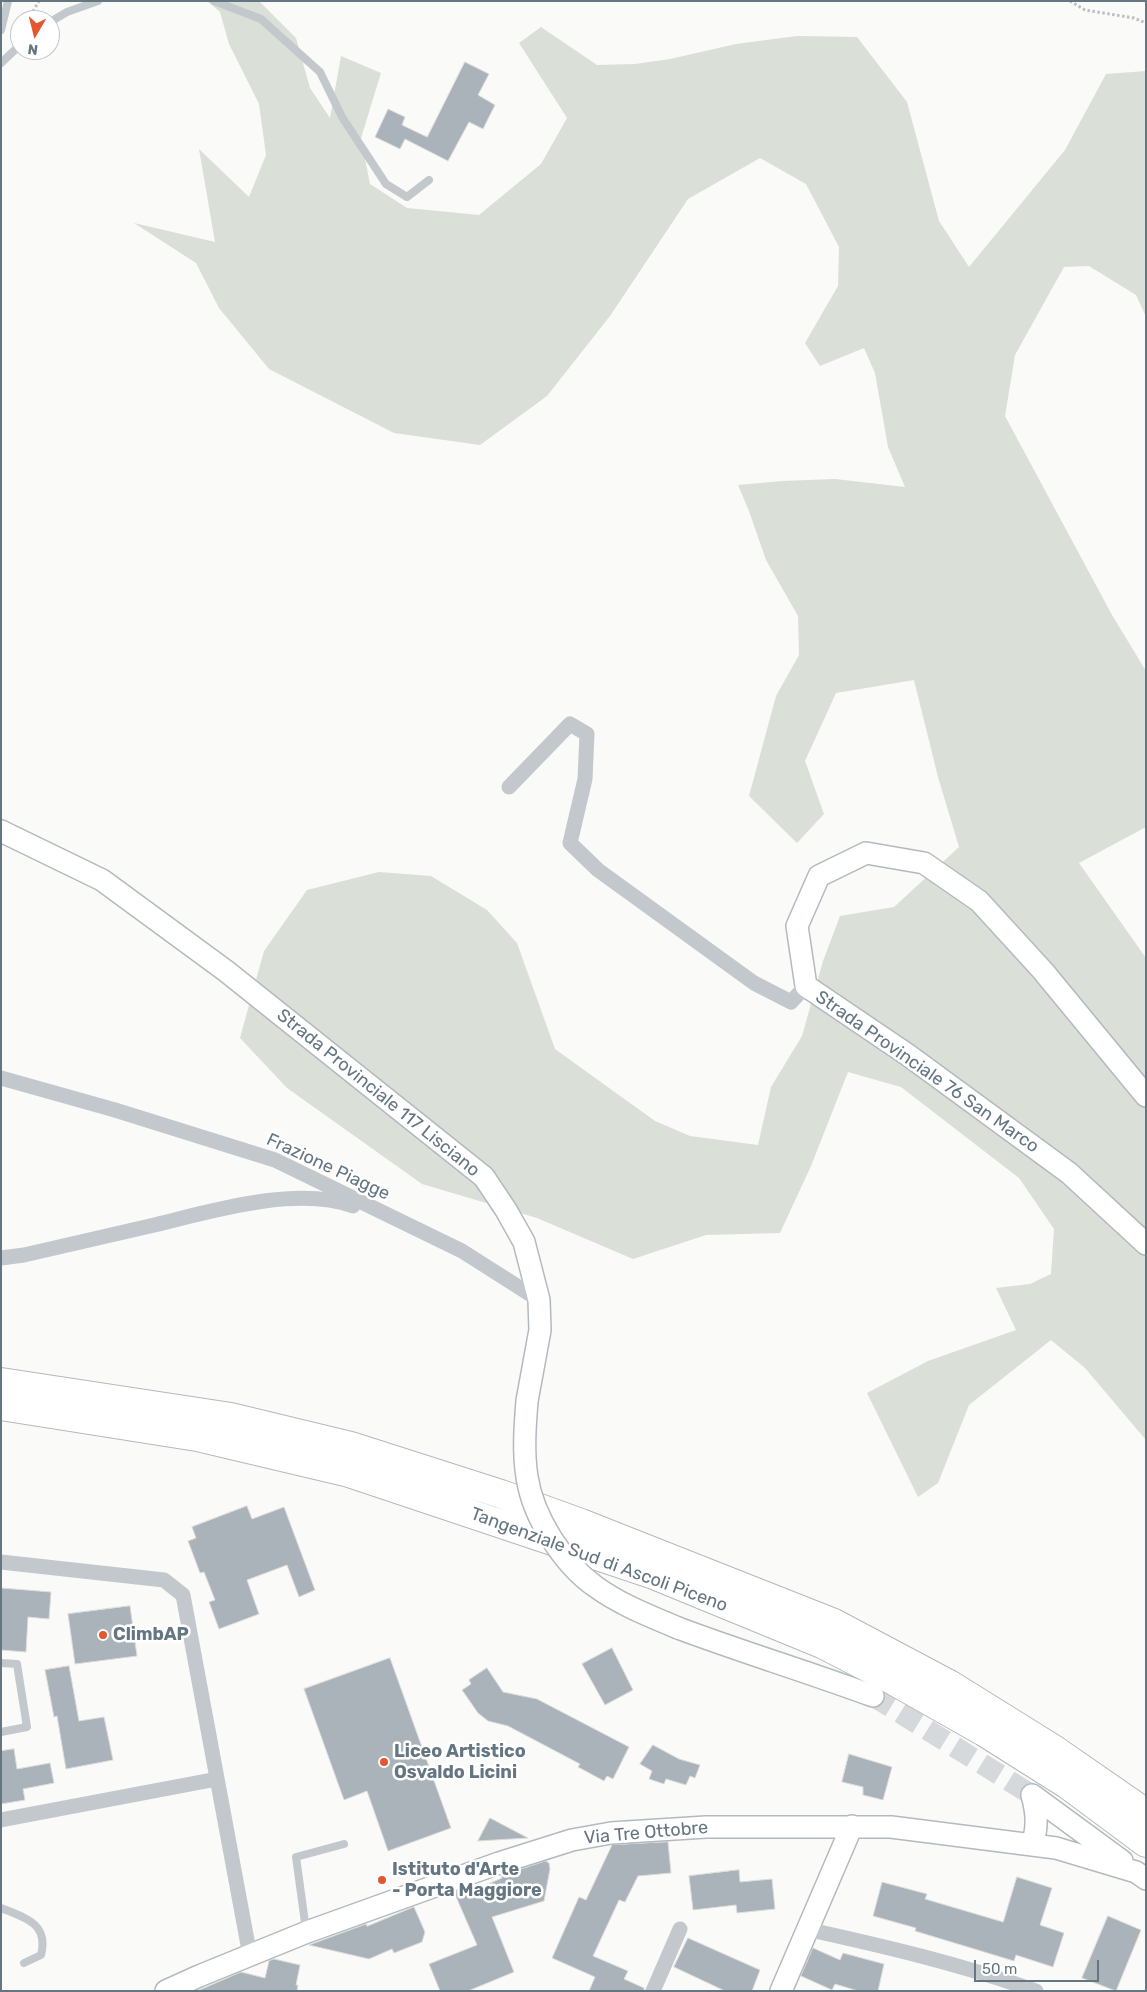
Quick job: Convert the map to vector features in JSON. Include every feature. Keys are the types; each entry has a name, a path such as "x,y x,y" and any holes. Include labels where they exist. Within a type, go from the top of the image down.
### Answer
{"highway":[{"name":"Tangenziale Sud di Ascoli Piceno","path":"1,1382 231,1417 351,1446 501,1494 717,1576 834,1623 949,1684 1055,1750 1146,1814"},
{"name":"Tangenziale Sud di Ascoli Piceno","path":"1,1406 197,1437 349,1473 654,1575 822,1644 892,1680 984,1732 1068,1785 1146,1843"}],"street":[{"path":"509,787 570,724 588,734 585,779 570,843 598,870 754,983 791,1002 806,986"},
{"name":"Strada Provinciale 117 Lisciano","path":"1,831 102,880 226,971 484,1178 506,1210 524,1242 539,1300 540,1330 527,1401 524,1446 527,1478 536,1508 548,1535 569,1562 595,1587 630,1607 678,1628 741,1651 815,1674 873,1696"},
{"name":"Strada Provinciale 76 San Marco","path":"1146,1096 1044,971 979,901 924,863 866,853 818,876 797,926 806,986 908,1055 1069,1173 1146,1244"},
{"name":"Frazione Piagge","path":"1,1078 116,1110 275,1160 462,1251 539,1300"},
{"path":"1,1258 24,1255 205,1213 273,1200 310,1199 339,1201 400,1221"},
{"path":"1,1562 164,1580 183,1596 250,1956"},
{"path":"1,1820 218,1779"},
{"path":"1032,1795 1060,1815 1141,1876 1056,1848 1032,1845 1036,1834 1037,1816 1032,1795"},
{"path":"1056,1848 1060,1832 1060,1815"},
{"path":"781,1991 806,1929 852,1826"},
{"name":"Via Tre Ottobre","path":"166,1991 307,1932 499,1863 572,1840 611,1833 706,1827 891,1827 1032,1845"},
{"path":"654,1991 680,1929"},
{"path":"806,1929 880,1946 1009,1981 1036,1991"}],"lane":[{"path":"1,30 8,1"},
{"path":"60,16 98,1"},
{"path":"214,1 261,19 320,72 342,117 386,184 407,197 429,180"},
{"path":"1,1663 17,1664 27,1727 1,1732"},
{"path":"307,1932 296,1856 344,1844"},
{"path":"1,1908 26,1918 38,1929 44,1942 41,1955 24,1963"}],"path":[{"path":"1070,1 1085,10 1134,18 1146,23"}],"shaded area":[{"path":"207,1 259,1 296,38 310,88 330,118 341,56 381,73 361,138 370,184 407,208 479,215 541,164 567,118 519,43 541,27 597,65 635,64 670,59 736,44 797,36 857,37 907,102 939,221 969,267 1065,150 1106,74 1146,71 1146,317 1136,295 1089,266 1064,267 1015,355 1005,416 1112,615 1146,671 1146,827 1079,863 1146,958 1146,1440 1085,1368 1051,1340 969,1405 938,1483 918,1497 867,1393 928,1361 1016,1330 996,1288 1030,1284 1051,1274 1054,1229 1019,1178 901,1087 848,1072 811,1166 780,1233 706,1235 633,1259 537,1218 422,1184 287,1088 240,1038 264,951 307,890 379,872 431,876 487,910 517,943 555,1049 655,1121 690,1136 758,1145 771,1087 802,1036 823,961 840,916 894,907 959,847 938,777 914,680 836,693 805,761 824,814 797,843 749,796 776,696 799,655 798,616 766,560 738,485 835,479 905,487 888,447 875,373 864,348 820,366 805,343 838,286 839,247 806,184 760,158 688,199 610,316 547,396 480,445 394,433 269,369 219,308 196,263 134,223 215,242 199,149 249,197 266,155 259,104 229,44 220,12"}],"building":[{"path":"465,62 489,74 478,95 495,105 483,129 469,122 448,161 405,139 400,149 375,137 388,109 405,117 402,125 427,137"},
{"path":"247,1506 252,1519 284,1507 315,1590 299,1597 287,1565 247,1580 259,1614 219,1629 209,1602 215,1600 204,1572 200,1573 188,1541 196,1538 192,1527"},
{"path":"1,1588 51,1592 49,1619 28,1617 26,1652 1,1650"},
{"name":"ClimbAP","path":"130,1606 137,1656 75,1664 68,1614"},
{"path":"612,1648 633,1690 605,1705 582,1664"},
{"path":"390,1658 451,1828 388,1851 367,1791 344,1800 304,1689"},
{"path":"69,1666 79,1721 104,1717 113,1760 66,1769 57,1716 54,1717 45,1670"},
{"path":"487,1668 503,1692 537,1699 629,1747 613,1779 607,1776 604,1781 578,1767 580,1764 508,1726 488,1721 478,1713 462,1690 471,1684 469,1680"},
{"path":"653,1745 679,1759 700,1765 695,1778 690,1776 686,1785 666,1779 664,1784 649,1779 652,1771 640,1764"},
{"path":"14,1749 17,1769 50,1763 54,1783 23,1789 25,1800 1,1804 1,1751"},
{"path":"849,1754 892,1767 883,1800 863,1795 863,1787 842,1782"},
{"path":"490,1818 528,1838 478,1841"},
{"path":"668,1842 671,1873 638,1876 625,1902 619,1900 593,1956 628,1971 624,1979 644,1988 644,1991 589,1991 595,1977 552,1958 579,1897 586,1900 612,1845"},
{"path":"546,1861 549,1863 550,1869 544,1901 492,1917 514,1972 468,1991 440,1991 429,1964 477,1945 454,1892 474,1885 476,1889 502,1878 501,1876"},
{"path":"739,1870 740,1882 772,1879 775,1909 737,1913 736,1905 693,1910 689,1876"},
{"path":"1017,1877 1052,1888 1040,1925 1064,1933 1053,1967 1016,1955 1014,1961 915,1931 916,1928 873,1916 882,1882 927,1894 925,1899 1003,1922"},
{"path":"414,1907 425,1932 422,1942 394,1953 392,1949 369,1959 309,1945 366,1924 367,1926"},
{"path":"1108,1916 1141,1930 1116,1991 1082,1978"},
{"path":"688,1938 760,1970 752,1991 725,1991 674,1967"},
{"path":"813,1948 840,1960 843,1953 884,1964 878,1991 858,1991 835,1984 832,1990 801,1976"},
{"path":"274,1959 300,1965 296,1985 298,1985 297,1991 197,1991 241,1972 265,1978 269,1961"}],"tunnel":[{"path":"873,1696 1032,1795"}],"place":[{"name":"ClimbAP","path":"103,1635"},
{"name":"Liceo Artistico Osvaldo Licini","path":"384,1762"},
{"name":"Istituto d'Arte - Porta Maggiore","path":"382,1880"}]}
